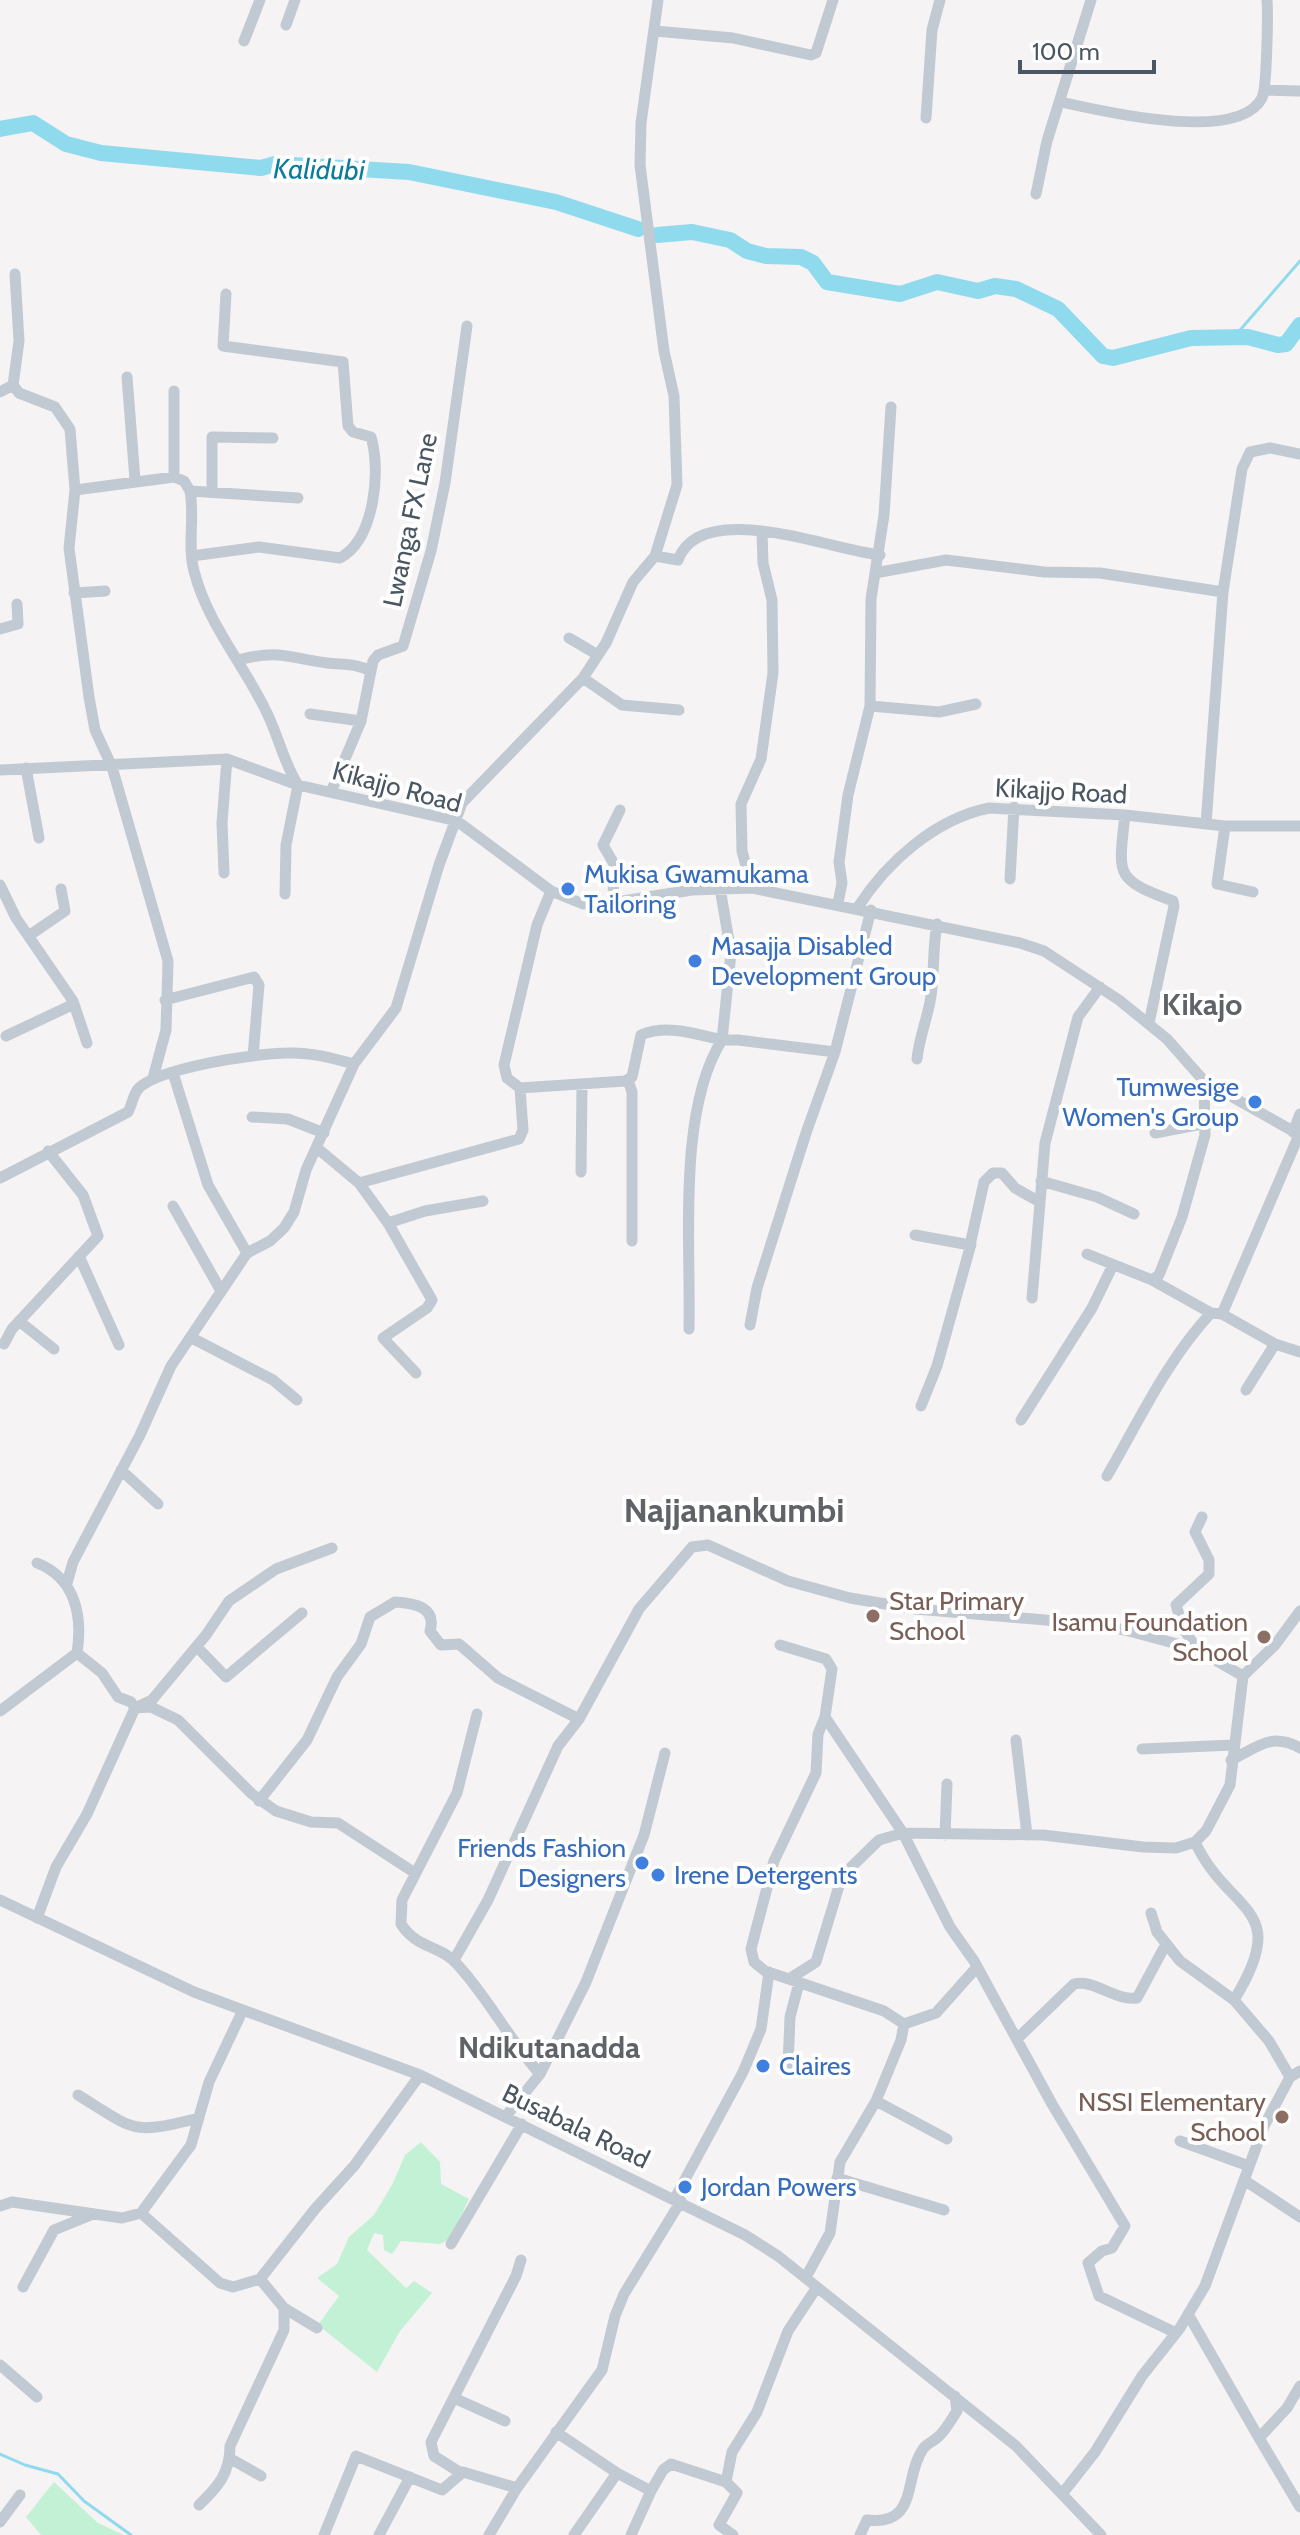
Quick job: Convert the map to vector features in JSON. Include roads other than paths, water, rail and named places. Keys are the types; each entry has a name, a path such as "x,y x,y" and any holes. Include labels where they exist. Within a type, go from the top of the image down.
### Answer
{"street":[{"path":"244,41 260,0"},
{"path":"286,25 295,0"},
{"path":"67,1583 73,1562 171,1366 247,1253 270,1241 284,1228 294,1212 306,1170 354,1064 396,1008 439,865 462,803 583,678 598,655 633,582 655,556 677,485 674,396 664,351 640,165 641,123 658,0"},
{"path":"655,31 733,38 811,55 816,53 833,0"},
{"path":"926,118 932,30 940,0"},
{"path":"1036,194 1047,141 1091,0"},
{"path":"1061,102 1152,118 1210,123 1248,112 1265,90 1264,50 1269,24 1267,0"},
{"path":"1265,90 1300,91"},
{"path":"15,274 19,341 13,385 19,393 45,401 62,414 70,429 75,490 69,548 95,730 112,767 168,961 166,1030 153,1078"},
{"path":"192,556 259,547 340,558 349,552 374,505 376,456 371,437 353,432 348,426 343,362 223,346 226,294"},
{"name":"Lwanga FX Lane","path":"371,671 378,655 403,646 431,551 445,483 467,326"},
{"path":"127,377 135,480"},
{"path":"0,392 13,385"},
{"path":"174,391 174,477"},
{"path":"838,903 842,883 839,862 848,795 870,706 875,573 880,555 891,407"},
{"path":"212,492 212,437 273,438"},
{"path":"1206,824 1223,592 1246,457 1250,452 1270,448 1300,454"},
{"path":"75,490 174,477 184,481 190,491 192,556 204,603 265,707 287,755 287,768 298,785 287,831 285,894"},
{"path":"190,491 298,498"},
{"path":"655,556 678,560 690,540 714,530 762,533 880,555"},
{"path":"752,888 742,851 741,804 761,759 773,673 772,600 763,563 762,533"},
{"path":"875,573 946,560 1044,572 1100,573 1223,592"},
{"path":"74,593 105,591"},
{"path":"0,629 18,624 17,604"},
{"path":"569,638 598,655"},
{"path":"238,660 270,652 327,663 360,665 371,671 361,721 331,792"},
{"path":"583,678 622,705 679,710"},
{"path":"870,706 939,712 976,704"},
{"path":"310,714 361,721"},
{"path":"224,873 222,823 227,759"},
{"name":"Kikajjo Road","path":"0,770 112,767 227,759 298,785 457,821 551,891 583,904 613,903 720,888 752,888 937,924 1044,951 1149,1023 1204,1081 1298,1134"},
{"path":"26,768 39,838"},
{"path":"1010,879 1014,807"},
{"name":"Kikajjo Road","path":"858,907 872,886 894,864 943,827 969,812 1014,807 1225,826 1300,826"},
{"path":"613,903 614,864 603,845 620,810"},
{"path":"1125,815 1122,868 1129,881 1141,891 1173,901 1174,906 1149,1023"},
{"path":"1225,826 1217,884 1253,892"},
{"path":"0,885 16,918 74,1004 87,1043"},
{"path":"689,1329 690,1174 704,1081 722,1040 731,953 720,888"},
{"path":"30,935 65,911 61,889"},
{"path":"551,891 537,925 504,1065 507,1078 520,1088 582,1086 628,1080 632,1077 641,1035 651,1030 689,1032 722,1040 835,1052"},
{"path":"750,1325 757,1288 835,1052 871,910"},
{"path":"917,1059 919,1037 930,1003 931,958 937,924"},
{"path":"165,1000 254,977 259,985 253,1056"},
{"path":"1032,1298 1038,1257 1038,1201 1045,1143 1078,1017 1100,987"},
{"path":"6,1036 74,1004"},
{"path":"0,1178 128,1112 135,1093 153,1078 253,1056 317,1055 354,1064"},
{"path":"173,1073 208,1185 247,1253"},
{"path":"628,1080 632,1092 632,1241"},
{"path":"1152,1280 1159,1275 1182,1217 1205,1135 1202,1124 1204,1081"},
{"path":"581,1172 582,1086"},
{"path":"359,1183 519,1139 523,1130 520,1088"},
{"path":"1107,1476 1139,1418 1195,1330 1216,1314 1298,1134 1300,1114"},
{"path":"252,1117 288,1119 324,1133"},
{"path":"1155,1133 1202,1124"},
{"path":"317,1148 359,1183 388,1223 432,1300 427,1308 383,1338 416,1373"},
{"path":"4,1344 19,1321 98,1236 83,1195 48,1151"},
{"path":"921,1406 937,1366 987,1176 1002,1173 1015,1188 1038,1201"},
{"path":"1041,1181 1097,1197 1134,1214"},
{"path":"388,1223 425,1211 483,1201"},
{"path":"173,1206 221,1291"},
{"path":"915,1235 971,1244"},
{"path":"1087,1254 1112,1267 1152,1280 1275,1344 1300,1352"},
{"path":"79,1256 119,1345"},
{"path":"1021,1420 1092,1308 1112,1267"},
{"path":"19,1321 54,1349"},
{"path":"192,1338 273,1380 297,1400"},
{"path":"1246,1390 1275,1344"},
{"path":"121,1470 158,1504"},
{"path":"1196,1649 1183,1628 1176,1605 1209,1574 1209,1560 1195,1532 1202,1517"},
{"path":"454,1960 488,1900 546,1767 579,1719 639,1609 692,1547 701,1544 788,1581 850,1598 975,1615 1092,1624 1196,1649 1243,1676"},
{"path":"37,1918 56,1867 87,1814 135,1708 152,1700 197,1647 229,1601 276,1569 332,1548"},
{"path":"0,1711 77,1653 80,1625 67,1583 58,1573 37,1563"},
{"path":"259,1801 307,1740 337,1677 361,1644 370,1617 395,1602 417,1605 430,1613 433,1621 430,1631 441,1645 459,1644 498,1678 579,1719"},
{"path":"788,2066 794,1981 816,1962 842,1876 879,1840 903,1833 1027,1835 1143,1847 1176,1848 1195,1842 1206,1831 1230,1785 1233,1745 1243,1702 1243,1676 1275,1645 1300,1611"},
{"path":"197,1647 226,1677 302,1613"},
{"path":"780,1645 829,1661 832,1669 825,1717 818,1734 816,1773 774,1861 751,1949 754,1962 769,1972 884,2011 904,2024"},
{"path":"77,1653 102,1673 118,1697 131,1702 135,1708"},
{"path":"135,1708 151,1707 178,1720 259,1801 302,1820 338,1823 415,1873"},
{"path":"477,1714 457,1793 402,1900 401,1924 414,1941 454,1960 513,2044 540,2074"},
{"path":"825,1717 903,1833 950,1927 977,1967 1052,2104 1125,2226 1112,2248 1102,2251 1088,2263 1093,2286 1099,2296 1176,2333"},
{"path":"1231,1760 1269,1741 1283,1739 1300,1748"},
{"path":"1016,1740 1027,1835"},
{"path":"1142,1749 1233,1745"},
{"path":"506,2116 540,2074 563,2034 644,1835 665,1753"},
{"path":"945,1835 947,1784"},
{"path":"1195,1842 1210,1869 1253,1916 1260,1931 1254,1964 1234,2000"},
{"path":"0,1916 5,1902"},
{"name":"Busabala Road","path":"5,1902 242,2012 420,2075 678,2199 745,2235 806,2277 1016,2446 1101,2535"},
{"path":"1062,2494 1095,2452 1142,2376 1176,2333 1205,2286 1264,2126 1295,2074 1234,2000 1194,1974 1166,1944 1157,1932 1151,1913"},
{"path":"1018,2038 1074,1984 1085,1982 1115,1996 1137,1998 1166,1944"},
{"path":"904,2024 936,2013 977,1967"},
{"path":"491,2534 517,2488 602,2370 615,2316 624,2294 678,2199 743,2072 761,2029 769,1972"},
{"path":"0,2206 12,2202 122,2218 141,2213 184,2156 216,2063 242,2012"},
{"path":"806,2277 828,2239 837,2178 845,2151 876,2101 901,2040 904,2024"},
{"path":"141,2213 220,2283 233,2287 260,2279 315,2209 354,2166 420,2075"},
{"path":"78,2095 130,2127 141,2130 199,2118"},
{"path":"876,2101 947,2139"},
{"path":"451,2244 522,2124"},
{"path":"1180,2141 1249,2166"},
{"path":"837,2178 944,2210"},
{"path":"1244,2180 1300,2217"},
{"path":"61,2226 64,2210"},
{"path":"23,2287 46,2239 61,2226 95,2214"},
{"path":"517,2488 461,2473 434,2456 430,2446 521,2260"},
{"path":"260,2279 284,2308 317,2328"},
{"path":"726,2482 732,2452 757,2412 788,2331 817,2287"},
{"path":"199,2505 220,2485 231,2459 230,2446 284,2330 284,2308"},
{"path":"1188,2314 1300,2507"},
{"path":"0,2365 37,2397"},
{"path":"1259,2438 1287,2408 1300,2386"},
{"path":"860,2535 867,2520 893,2517 903,2510 916,2462 925,2446 938,2438 957,2411 955,2396"},
{"path":"454,2398 505,2421"},
{"path":"556,2432 617,2473 651,2491"},
{"path":"324,2535 356,2456 442,2490 449,2488 461,2473"},
{"path":"231,2459 261,2476"},
{"path":"631,2535 651,2491 663,2470 671,2464 726,2482 737,2493 719,2525 733,2535"},
{"path":"574,2535 617,2473"},
{"path":"379,2535 410,2477"},
{"path":"0,2522 20,2495"}],"waterway":[{"name":"Kalidubi","path":"0,129 33,123 66,144 101,153 261,168 275,164 409,172 556,202 638,229"},
{"name":"Kalidubi","path":"657,235 692,232 730,240 747,251 766,256 801,257 813,263 827,282 900,294 937,282 978,291 995,286 1016,289 1058,309 1103,356 1113,358 1191,338 1248,337 1278,345 1286,344 1300,325"},
{"path":"1234,337 1300,261"},
{"path":"0,2454 58,2474 84,2501 131,2535"}],"place":[{"name":"Mukisa Gwamukama Tailoring","path":"568,889"},
{"name":"Masajja Disabled Development Group","path":"695,961"},
{"name":"Tumwesige Women's Group","path":"1255,1102"},
{"name":"Star Primary School","path":"873,1616"},
{"name":"Isamu Foundation School","path":"1264,1637"},
{"name":"Friends Fashion Designers","path":"642,1863"},
{"name":"Irene Detergents","path":"658,1875"},
{"name":"Claires","path":"763,2066"},
{"name":"NSSI Elementary School","path":"1282,2117"},
{"name":"Jordan Powers","path":"685,2187"}],"district":[{"name":"Kikajo","path":"1202,1004"},
{"name":"Najjanankumbi","path":"734,1510"},
{"name":"Ndikutanadda","path":"549,2047"}]}
